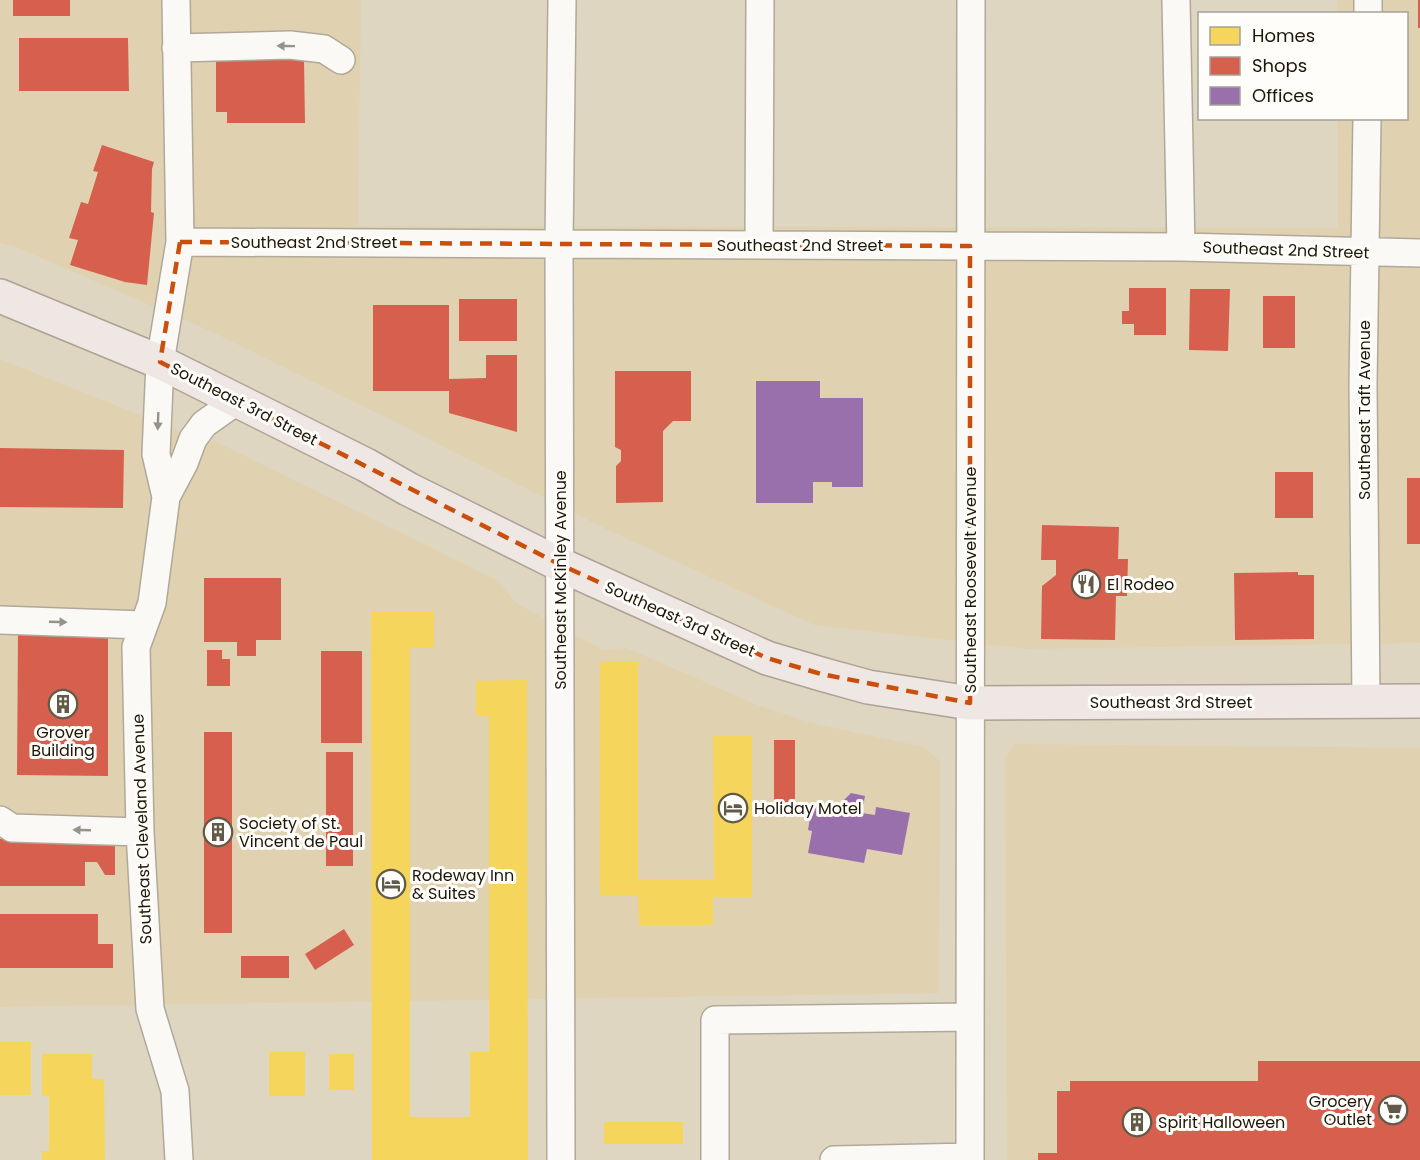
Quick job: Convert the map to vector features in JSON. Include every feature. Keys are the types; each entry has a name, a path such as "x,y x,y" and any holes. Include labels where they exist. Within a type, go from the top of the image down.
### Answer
{"main road":[{"name":"Southeast 3rd Street","path":"0,296 160,362 561,565 767,658 868,687 970,703 1420,701"}],"street":[{"name":"Southeast Cleveland Avenue","path":"166,497 156,454 160,362 180,242 176,0"},
{"name":"Southeast McKinley Avenue","path":"561,1160 559,243 562,0"},
{"path":"759,244 760,0"},
{"name":"Southeast Roosevelt Avenue","path":"970,1159 971,0"},
{"path":"1176,0 1181,247"},
{"path":"176,48 290,45 324,49 341,60"},
{"name":"Southeast Taft Avenue","path":"1366,701 1363,385 1367,120"},
{"name":"Southeast 2nd Street","path":"180,242 1181,247 1420,253"},
{"name":"Southeast Cleveland Avenue","path":"179,1160 175,1091 150,1009 140,832 136,647 152,603 166,497 184,463 193,439 204,424 238,400"},
{"path":"0,620 144,625"},
{"path":"0,820 12,828 140,832"},
{"path":"716,1160 715,1020 970,1017"},
{"path":"834,1160 970,1159"}],"highlighted area":[{"path":"180,242 970,246 970,703 821,674 767,658 561,565 160,362"}],"shaded area":[{"path":"0,0 361,0 358,226 1338,228 1338,120 1408,120 1408,12 1337,12 1337,0 1420,0 1420,643 1028,649 814,625 606,529 210,331 16,247 0,243"},
{"path":"0,359 207,442 215,441 498,581 516,603 603,650 627,648 755,704 812,723 924,747 940,761 939,993 0,1007"},
{"path":"1014,744 1420,748 1420,1160 1007,1160 1005,758"}],"building: Homes":[{"name":"Rodeway Inn & Suites","path":"371,611 434,611 434,648 410,648 410,1117 470,1117 470,1052 489,1052 489,716 476,716 476,681 527,680 528,1160 372,1160"},
{"name":"Holiday Motel","path":"600,662 638,662 638,879 714,879 713,736 752,736 752,897 713,897 713,925 639,925 638,895 600,895"},
{"path":"0,1042 31,1042 31,1095 0,1095"},
{"path":"269,1052 305,1052 305,1096 269,1096"},
{"path":"42,1054 92,1054 92,1079 104,1079 105,1160 42,1160 42,1151 49,1151 49,1096 42,1096"},
{"path":"329,1054 354,1054 354,1090 329,1090"},
{"path":"604,1122 683,1122 683,1144 604,1144"}],"building: Shops":[{"path":"13,0 70,0 70,16 13,16"},
{"path":"1418,0 1420,0 1420,28 1418,28"},
{"path":"19,38 128,38 129,91 19,91"},
{"path":"216,60 304,60 305,123 227,123 227,112 216,112"},
{"path":"102,145 154,162 151,212 154,213 147,285 125,282 70,265 78,240 69,238 81,202 88,204 98,172 93,171"},
{"path":"1129,288 1166,288 1166,335 1134,335 1134,324 1122,324 1122,311 1129,311"},
{"path":"1190,289 1230,289 1228,351 1189,350"},
{"path":"1263,296 1295,296 1295,348 1263,348"},
{"path":"459,299 517,299 517,341 459,341"},
{"path":"373,305 449,305 449,379 486,378 486,355 517,355 517,432 449,413 449,391 373,391"},
{"path":"615,371 691,371 691,421 673,421 663,431 663,502 616,503 616,466 621,461 621,450 615,447"},
{"path":"0,448 124,450 123,508 0,507"},
{"path":"1275,472 1313,472 1313,518 1275,518"},
{"path":"1407,478 1420,478 1420,544 1407,544"},
{"name":"El Rodeo","path":"1042,525 1119,527 1118,559 1128,559 1127,596 1116,596 1115,640 1041,639 1042,586 1056,575 1056,560 1041,560"},
{"path":"1298,572 1298,575 1314,575 1314,639 1235,640 1234,573"},
{"path":"204,578 281,578 281,640 256,640 256,656 237,656 237,642 204,642"},
{"name":"Grover Building","path":"18,633 108,633 108,776 17,775"},
{"path":"207,650 222,650 222,659 230,659 230,686 207,686"},
{"path":"321,651 362,651 362,743 321,743"},
{"name":"Society of St. Vincent de Paul","path":"204,732 232,732 232,933 204,933"},
{"path":"774,740 795,740 795,811 774,811"},
{"name":"Society of St. Vincent de Paul","path":"326,752 353,752 353,866 326,866"},
{"path":"0,839 115,840 115,875 105,875 97,862 85,862 85,886 0,886"},
{"path":"0,914 98,914 98,944 113,944 113,968 0,968"},
{"path":"344,929 354,945 315,970 305,954"},
{"path":"241,956 289,956 289,978 241,978"},
{"path":"1258,1061 1420,1061 1420,1160 1038,1160 1038,1153 1057,1153 1057,1091 1070,1091 1070,1081 1258,1081"}],"building: Offices":[{"path":"756,381 820,381 820,398 863,398 863,487 832,487 832,482 813,482 813,503 756,503"},
{"path":"851,793 865,796 862,813 875,815 876,807 910,813 902,855 867,849 864,863 808,853 812,831 808,830 812,805 835,809"}],"place":[{"name":"El Rodeo","path":"1086,584"},
{"name":"Grover Building","path":"63,704"},
{"name":"Holiday Motel","path":"733,808"},
{"name":"Society of St. Vincent de Paul","path":"218,832"},
{"name":"Rodeway Inn & Suites","path":"391,884"},
{"name":"Grocery Outlet","path":"1393,1110"},
{"name":"Spirit Halloween","path":"1137,1122"}]}
